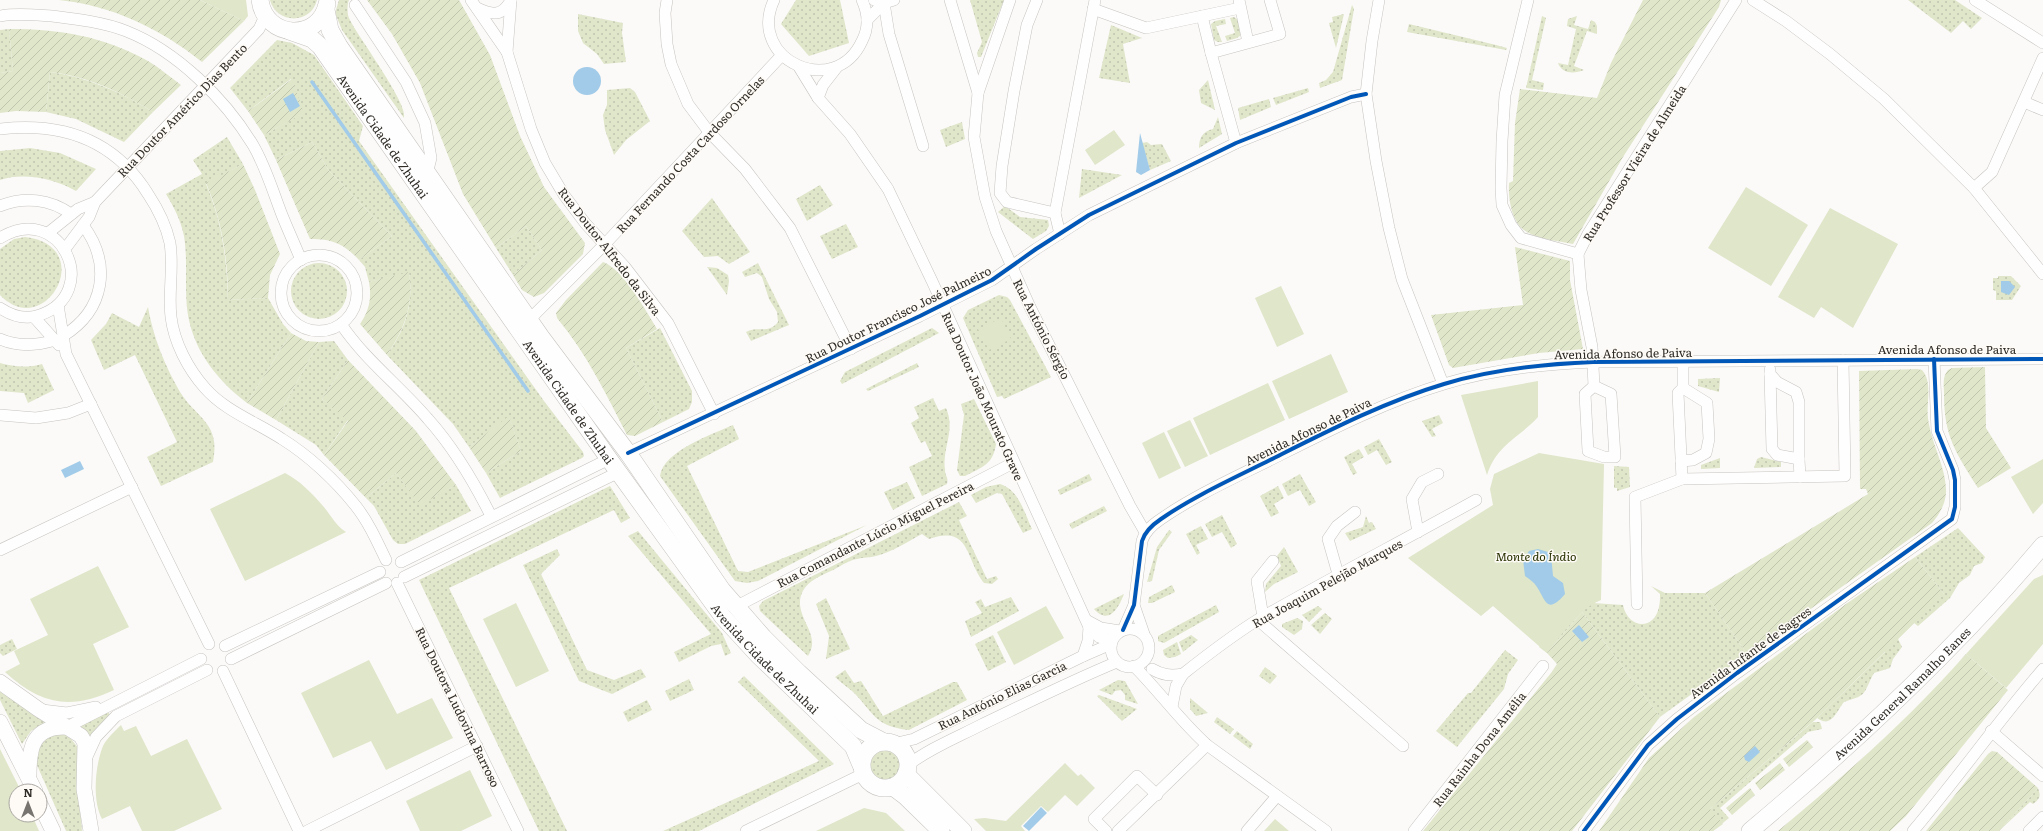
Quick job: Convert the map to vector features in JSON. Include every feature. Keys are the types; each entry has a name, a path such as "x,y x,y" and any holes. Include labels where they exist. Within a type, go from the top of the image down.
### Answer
{"main road":[{"name":"Avenida Cidade de Zhuhai","path":"327,5 330,30 339,46 530,320 628,453 722,590 789,662 861,730 889,743"},
{"path":"269,20 300,31 311,27 320,20 327,5"},
{"name":"Avenida Cidade de Zhuhai","path":"269,20 312,39 320,46 614,465 723,617 758,655 853,746 862,769"},
{"name":"Avenida General Ramalho Eanes","path":"1750,831 1813,778 1890,708 1988,609 2043,545"},
{"path":"0,682 38,710 77,732 85,743 84,789 91,831"},
{"path":"0,722 32,783"},
{"path":"29,776 29,758 33,742 38,736 50,729 67,727"},
{"path":"889,743 904,752 907,770 903,780 893,787 879,788 867,780 862,769 866,751 871,746 889,743"},
{"path":"907,770 963,831"},
{"path":"893,787 941,831"},
{"path":"48,821 53,831"}],"street":[{"path":"473,3 489,13 506,9 511,0"},
{"path":"507,52 511,0"},
{"path":"666,0 665,13 667,44 671,64 688,104 709,132 745,169 790,228 851,349"},
{"path":"774,0 770,8 769,25 773,41 782,55 799,67 811,70 825,70 837,66 850,59 859,48 866,35 867,20 862,0"},
{"path":"950,0 978,93"},
{"name":"Rua António Sérgio","path":"1010,0 978,93 974,137 985,197 996,231 1030,307 1130,506 1145,532"},
{"path":"1037,0 1027,25 1014,91 1002,166 1000,193 1008,202 1055,213"},
{"path":"1211,53 1280,34 1270,0"},
{"path":"1379,0 1372,41 1366,94 1389,228 1402,279 1443,384"},
{"path":"1528,0 1505,95 1502,149 1502,205 1511,225 1521,238 1578,254"},
{"name":"Rua Professor Vieira de Almeida","path":"1594,386 1593,362 1581,290 1578,254 1588,234 1736,0"},
{"path":"1753,0 1768,4 1884,99 1974,188 2043,274"},
{"path":"1975,0 2043,44"},
{"path":"867,20 884,1"},
{"path":"884,1 889,34 923,146"},
{"name":"Rua Doutor Alfredo da Silva","path":"473,3 507,52 531,129 545,163 564,195 591,230 625,266 668,323 714,414"},
{"path":"1060,234 1055,213 1094,4 1146,28 1202,16 1240,4 1248,42"},
{"path":"355,5 406,82 425,123 432,158 427,174"},
{"path":"0,16 35,15 68,18 126,31 154,45 187,69 206,86 239,123 253,146 263,165 301,260"},
{"path":"1202,16 1236,143"},
{"name":"Rua Doutor Américo Dias Bento","path":"65,249 89,217 95,202 269,20"},
{"name":"Rua Fernando Costa Cardoso Ornelas","path":"530,320 605,244 782,55"},
{"path":"1974,188 1992,172 2043,58"},
{"path":"818,98 823,85 837,66"},
{"name":"Rua Doutor João Mourato Grave","path":"799,67 818,98 850,134 888,189 1087,624 1099,637 1111,642"},
{"name":"Rua Doutor Francisco José Palmeiro","path":"628,453 851,349 992,280 1090,215 1236,143 1351,97 1366,94"},
{"path":"2024,102 2043,110"},
{"path":"0,129 34,126 74,134 110,152 128,166 145,188 164,224 170,243 172,266 171,316 174,332 193,373 217,400 282,439 314,464 334,483 355,505 368,523 386,560"},
{"path":"0,206 16,201 41,201 56,205 72,214"},
{"name":"Rua Doutor Américo Dias Bento","path":"48,234 78,209 95,202"},
{"path":"0,339 15,344 31,345 59,338 78,325 88,314 97,297 101,276 99,256 90,234 83,225"},
{"path":"0,238 10,231 23,228 36,229 48,234 65,249 71,266 71,280 67,293 58,305 48,312 34,317 20,317 7,313 0,308"},
{"path":"323,255 334,258 344,264 351,273 356,289 355,306 349,316 341,324 330,329 318,331 300,326 287,313 282,302 283,284 291,267 301,260 312,256 323,255"},
{"path":"58,305 59,338 66,354 209,644"},
{"path":"34,317 59,338"},
{"path":"341,324 363,354 428,418 445,439 466,471 491,516"},
{"name":"Avenida Infante de Sagres","path":"1584,831 1648,745 1676,719 1737,673 1952,519 1955,480 1953,470 1937,431 1934,359"},
{"name":"Avenida Afonso de Paiva","path":"1145,532 1160,519 1176,510 1293,449 1388,404 1443,384 1465,378 1540,364 1593,362 2043,359"},
{"path":"1638,604 1635,497 1682,478 1844,476 1843,360"},
{"path":"1682,478 1678,393 1683,388 1683,361"},
{"path":"1770,361 1772,450 1777,455 1799,459"},
{"path":"1770,374 1777,382 1796,392 1799,402 1800,477"},
{"path":"1594,386 1611,394 1615,457 1604,457 1588,451 1585,394 1594,386"},
{"path":"1681,461 1693,460 1706,453 1709,439 1707,403 1683,388"},
{"path":"0,415 36,418 68,412 91,404"},
{"name":"Rua Comandante Lúcio Miguel Pereira","path":"737,606 1013,463"},
{"path":"401,562 491,516 614,465"},
{"path":"231,659 396,581 614,465"},
{"path":"1418,532 1412,499 1422,482 1438,474"},
{"path":"0,550 132,487"},
{"name":"Rua Joaquim Pelejão Marques","path":"1182,674 1261,618 1338,574 1476,500"},
{"path":"1338,574 1328,539 1337,526 1355,512"},
{"path":"1145,532 1142,541 1134,605 1121,630 1111,642 1113,657 1122,665 1134,666 1140,664 1148,654"},
{"path":"393,558 401,562 405,568 396,581 380,576 382,564 386,560 393,558"},
{"path":"1272,561 1258,581 1261,618 1403,746"},
{"path":"225,646 380,572"},
{"name":"Rua Doutora Ludovina Barroso","path":"396,581 518,831"},
{"path":"1134,605 1148,642 1148,654 1158,690"},
{"path":"1083,656 1088,641 1087,624 1101,628 1121,630 1136,629 1144,634"},
{"name":"Rua António Elias Garcia","path":"889,743 914,739 1111,642"},
{"path":"216,643 225,646 231,659 227,668 223,671 213,673 207,670 201,659 203,650 209,644 216,643"},
{"path":"67,727 201,659"},
{"name":"Rua António Elias Garcia","path":"907,770 922,754 1057,688 1117,662"},
{"path":"1134,666 1158,690 1190,730 1206,745 1326,831"},
{"name":"Rua Rainha Dona Amélia","path":"1414,831 1543,666"},
{"path":"1152,669 1160,674 1172,676 1182,674"},
{"path":"1913,831 2043,669"},
{"path":"85,761 96,737 116,716 207,670"},
{"path":"223,671 299,831"},
{"path":"1172,707 1176,686 1182,674"},
{"path":"38,710 67,713 88,710 130,694"},
{"path":"1991,732 2042,774"},
{"path":"1118,831 1157,795 1206,745"},
{"path":"307,831 477,746"},
{"path":"746,831 862,769"},
{"path":"1106,831 1094,819 1137,776 1157,795"},
{"path":"1247,831 1277,796"},
{"path":"2028,831 2043,817"}],"green space":[{"path":"59,0 200,0 244,21 202,62 170,39 135,20 98,7"},
{"path":"200,0 246,0 248,16 244,21"},
{"path":"270,0 317,0 314,8 308,14 294,18 279,14 273,8"},
{"path":"339,0 349,0 349,18 399,99 404,118 342,30 335,13"},
{"path":"367,0 459,0 490,55 520,136 544,187 585,243 583,254 544,293 534,297 522,290 513,275 542,250 526,226 496,248 463,194 420,83 392,34"},
{"path":"796,0 840,0 849,43 809,56 781,24"},
{"path":"970,0 1004,0 981,57 978,57 977,53 982,42"},
{"path":"1643,0 1721,0 1719,7 1623,157 1573,244 1546,239 1531,234 1519,225 1515,219 1509,197 1509,183 1513,181 1515,123 1520,89 1597,98 1611,63"},
{"path":"1908,0 1955,0 1982,18 1971,29 1963,21 1951,33"},
{"path":"1352,5 1354,9 1342,80 1320,88 1319,83 1326,80 1333,72"},
{"path":"578,14 623,23 622,33 626,62 604,64 597,54 583,43 578,31"},
{"path":"1344,14 1336,48 1329,23 1333,22 1332,17"},
{"path":"1542,16 1546,18 1532,80 1544,83 1543,90 1526,88"},
{"path":"1577,16 1574,25 1588,29 1591,20 1595,22 1597,26 1597,34 1587,31 1574,66 1584,70 1569,72 1562,69 1558,63 1568,65 1576,29 1567,26 1568,19"},
{"path":"1234,17 1238,20 1241,35 1227,41 1225,36 1235,33 1230,18"},
{"path":"1225,19 1226,24 1216,26 1222,42 1218,42 1214,40 1211,24 1215,21"},
{"path":"1409,24 1507,48 1506,50 1407,32"},
{"path":"1111,25 1142,38 1123,44 1130,83 1099,78"},
{"path":"9,29 13,71 0,73 0,30"},
{"path":"9,29 46,30 81,36 114,45 148,61 181,85 153,112 129,98 103,86 77,77 50,72 46,112 16,111 0,113 0,73 13,71"},
{"path":"277,40 292,43 314,55 363,126 359,141 544,401 583,452 584,456 582,458 500,498 486,473 521,451 509,417 469,447 453,424 387,355 399,336 407,316 410,296 409,273 369,282 365,267 359,260 392,236 329,171 312,142 276,160 264,135 303,113 291,79 248,111 230,88"},
{"path":"50,72 64,74 103,86 129,98 153,112 124,142 76,119 46,112"},
{"path":"292,79 304,113 264,135 248,111"},
{"path":"1208,80 1215,110 1201,103 1199,90"},
{"path":"630,88 635,92 650,121 626,140 614,155 605,130 603,115 607,105 607,90"},
{"path":"1308,88 1309,92 1276,105 1273,98"},
{"path":"1269,99 1271,107 1240,120 1238,108"},
{"path":"1218,117 1222,134 1199,148 1202,136 1207,131 1213,129"},
{"path":"962,122 965,139 946,147 940,130"},
{"path":"1114,130 1125,145 1095,165 1085,150"},
{"path":"227,137 243,164 206,184 216,212 223,241 228,300 268,298 283,324 291,333 247,403 229,388 213,370 195,339 188,317 184,236 177,214 166,194 202,174 193,160"},
{"path":"312,142 329,171 392,236 359,260 343,246 332,241 310,239 276,160"},
{"path":"1147,142 1151,145 1162,144 1171,161 1150,170 1142,143"},
{"path":"30,148 60,153 96,169 76,191 59,183 39,178 19,177 0,180 0,151"},
{"path":"243,164 255,190 280,254 270,275 268,298 228,300 227,270 223,241 212,197 206,183"},
{"path":"1082,169 1122,175 1079,198"},
{"path":"820,185 833,205 807,221 796,199"},
{"path":"1746,187 1808,225 1771,286 1708,248"},
{"path":"712,198 750,252 729,264 718,256 704,257 682,231"},
{"path":"1005,206 1020,217 1048,220 1049,226 1046,231 1033,239 998,212"},
{"path":"1830,208 1898,244 1853,328 1821,307 1814,318 1778,297"},
{"path":"846,224 858,247 832,259 820,236"},
{"path":"526,226 542,250 513,275 496,248"},
{"path":"25,237 47,244 59,256 61,272 57,287 47,300 33,307 17,306 0,295 0,249 14,239"},
{"path":"1515,247 1570,261 1570,280 1583,349 1539,353 1453,368 1449,365 1431,315 1523,305"},
{"path":"603,262 610,266 626,281 641,302 657,329 626,348 663,422 635,436 627,435 587,360 557,318 556,313 566,300"},
{"path":"319,263 330,265 339,271 345,280 347,291 345,302 339,311 330,317 319,319 308,317 299,311 293,302 291,291 293,280 299,271 308,265"},
{"path":"758,263 789,325 751,341 746,332 755,329 770,328 778,322 777,312 769,299 762,277 757,273 745,277 742,272"},
{"path":"707,267 717,268 728,275 729,281 727,295"},
{"path":"409,272 410,295 407,315 399,335 387,355 360,324 366,314 369,304 369,282"},
{"path":"1998,276 2011,276 2021,286 2012,300 1996,300 1996,291 1993,290 1993,278 1998,278"},
{"path":"1281,286 1304,334 1277,347 1255,298"},
{"path":"999,295 1007,297 1010,300 1051,377 1004,399 1002,396 997,397 963,318 968,310"},
{"path":"148,307 156,340 169,372 180,392 211,430 214,438 215,449 213,462 161,486 147,457 177,442 135,355 104,370 91,340 106,324 112,313 139,327"},
{"path":"1001,318 1011,339 989,350 978,329"},
{"path":"660,328 692,391 692,402 689,409 663,422 626,348"},
{"path":"932,328 939,333 842,384 840,381 845,372"},
{"path":"291,333 306,341 319,342 276,420 247,403"},
{"path":"334,341 348,360 322,399 344,416 371,386 324,455 316,445 276,420 319,342"},
{"path":"1331,354 1348,392 1289,419 1272,381"},
{"path":"348,360 416,431 456,485 420,505 396,473 366,498 324,455 348,421 322,399"},
{"path":"0,363 21,366 42,364 54,390 28,403 24,393 0,391"},
{"path":"917,363 919,367 868,391 866,389"},
{"path":"1985,367 1986,428 2011,468 1978,488 1963,465 1949,433 1946,422 1944,381 1946,373 1952,368"},
{"path":"1922,370 1927,380 1928,418 1946,484 1946,493 1943,506 1939,513 1932,523 1747,654 1705,593 1868,494 1866,489 1860,489 1859,371"},
{"path":"1720,378 1719,392 1698,386 1698,379"},
{"path":"1538,381 1538,417 1509,442 1491,464 1487,475 1461,395"},
{"path":"1268,383 1285,420 1210,455 1193,418"},
{"path":"933,398 939,411 946,408 949,416 950,424 945,454 947,484 922,496 909,467 932,456 925,441 921,443 911,423 919,418 914,407"},
{"path":"974,399 996,444 995,451 986,464 965,476 960,476 957,470 964,415 961,404"},
{"path":"1439,415 1443,423 1432,429 1436,436 1432,437 1422,421"},
{"path":"509,416 521,451 486,473 469,447"},
{"path":"1190,420 1208,456 1185,467 1167,431"},
{"path":"733,425 739,439 687,466 738,571 748,572 867,525 758,581 747,583 735,581 660,476 663,467 679,451 702,438"},
{"path":"1164,432 1181,468 1159,479 1142,443"},
{"path":"1379,439 1392,462 1386,465 1377,450 1368,455 1364,447"},
{"path":"1359,449 1364,457 1352,464 1357,473 1353,475 1344,457"},
{"name":"Monte do Índio","path":"1539,453 1604,464 1601,600 1593,604 1578,616 1547,653 1493,606 1481,616 1408,558 1493,505 1490,489 1494,474"},
{"path":"1761,457 1781,462 1781,467 1754,468 1757,459"},
{"path":"1720,458 1720,468 1701,469 1701,465"},
{"path":"2043,459 2043,503 2033,514 2011,477"},
{"path":"1614,466 1629,467 1630,487 1617,491 1617,488 1614,488"},
{"path":"285,473 301,483 323,506 336,523 346,532 245,581 210,509"},
{"path":"396,473 420,504 456,485 471,511 405,544 398,544 393,540 374,506 366,498"},
{"path":"1089,474 1092,480 1060,495 1058,490"},
{"path":"1300,474 1316,502 1309,506 1300,490 1288,496 1282,484"},
{"path":"907,482 915,498 893,510 884,492"},
{"path":"1000,484 1007,487 1016,496 1032,529 1023,533 1002,494 997,493 976,503 971,495 986,487"},
{"path":"610,486 630,518 621,523 614,510 449,588 567,831 539,831 419,580"},
{"path":"1278,486 1284,498 1274,504 1279,513 1271,517 1260,496"},
{"path":"959,502 967,516 959,520 987,579 996,576 998,579 992,584 984,583 978,574 965,546 960,540 953,536 943,536 929,539 922,534 888,552 874,557 859,558 849,562 817,578 806,586 801,597 800,605 812,643 808,656 760,611 759,606 763,601"},
{"path":"1104,506 1107,511 1072,529 1069,524"},
{"path":"1222,515 1237,544 1231,548 1222,532 1212,537 1205,524"},
{"path":"1366,516 1369,523 1372,522 1376,529 1350,541 1345,533 1363,527"},
{"path":"1201,526 1208,539 1196,545 1200,553 1197,555 1186,534"},
{"path":"1958,528 1985,557 1982,563 1974,566 1970,575 1959,583 1950,598 1918,626 1914,623 1898,639 1902,647 1893,659 1890,668 1874,673 1864,693 1844,702 1834,717 1830,720 1822,721 1817,718 1885,652 1846,604 1944,594 1915,557"},
{"path":"1169,530 1172,532 1159,550 1152,581 1147,582 1157,547"},
{"path":"638,531 722,633 731,653 725,656 721,644 711,646 679,662 674,652 711,634 628,536"},
{"path":"1284,547 1298,572 1274,584 1265,592 1266,584 1281,566 1277,556"},
{"path":"557,549 560,555 541,574 587,670 614,680 641,669 646,677 612,694 579,681 523,565"},
{"path":"1915,557 1944,594 1815,720 1710,809 1723,824 1713,831 1599,831 1649,758 1694,717 1846,604"},
{"path":"98,566 129,627 93,644 114,690 98,697 83,701 56,701 43,697 18,683 5,672 20,664 14,651 48,635 30,599"},
{"path":"2043,575 2043,644 2006,688 1966,654 2034,579"},
{"path":"1172,585 1175,592 1152,603 1148,603 1149,597"},
{"path":"1651,586 1665,593 1705,593 1747,654 1660,717 1582,612 1547,653 1539,647 1545,639 1593,603 1623,605 1630,619 1635,623 1647,623 1656,615 1660,604 1660,594"},
{"path":"1124,594 1116,609 1109,615 1104,616 1099,614 1094,609"},
{"path":"1011,597 1019,611 971,637 965,621 982,613 975,602 981,599 985,607"},
{"path":"826,598 850,649 826,659 829,636 816,604"},
{"path":"516,603 549,671 516,687 483,619"},
{"path":"1216,605 1219,612 1164,643 1158,641 1158,636"},
{"path":"1046,606 1064,638 1014,665 997,632"},
{"path":"1318,606 1322,609 1309,622 1302,615"},
{"path":"1582,612 1660,717 1572,831 1423,831 1551,673 1557,664 1547,653"},
{"path":"1325,613 1332,619 1320,634 1311,625"},
{"path":"1297,618 1303,621 1302,629 1294,635 1282,627 1282,624"},
{"path":"993,635 1006,662 988,671 975,644"},
{"path":"1191,635 1198,640 1183,652 1179,642"},
{"path":"12,639 17,649 3,656 0,653 0,645"},
{"path":"1177,642 1181,654 1168,658 1164,655 1163,650"},
{"path":"1505,650 1518,660 1508,674 1504,689 1457,747 1436,731 1468,693 1471,693"},
{"path":"1966,654 2008,690 1906,816 1890,831 1778,831 1899,724"},
{"path":"369,660 397,714 432,698 453,738 386,770 371,741 333,758 301,693"},
{"path":"1265,667 1277,676 1270,684 1259,676"},
{"path":"845,670 854,683 861,681 883,716 953,682 957,682 967,700 909,730 897,728 888,725 875,717 852,691 835,677"},
{"path":"744,676 834,764 699,831 663,831 819,761 738,682"},
{"path":"689,679 694,690 670,701 665,691"},
{"path":"1118,680 1125,681 1138,704 1125,700 1125,695 1121,690 1115,691 1112,695 1099,690"},
{"path":"0,690 47,721 31,731 22,744 0,700"},
{"path":"1099,695 1137,709 1122,721 1097,696"},
{"path":"1190,698 1208,713 1196,716 1190,709"},
{"path":"647,700 652,710 628,722 623,712"},
{"path":"108,712 110,715 91,738 78,726"},
{"path":"1217,717 1234,729 1230,734 1214,722"},
{"path":"1813,722 1820,722 1822,729 1808,732 1720,808 1729,818 1713,831 1649,758 1710,809"},
{"path":"121,725 124,731 136,726 151,756 187,739 222,809 174,831 142,831 130,806 102,819 96,793 98,763 103,746"},
{"path":"1237,731 1253,744 1250,749 1233,736"},
{"path":"54,735 65,735 71,739 80,750 79,793 82,831 66,831 48,790 48,783 45,783 36,763 35,756 43,740"},
{"path":"1807,740 1813,747 1789,767 1783,759"},
{"path":"884,748 890,749 897,755 900,764 899,770 893,777 884,780 878,779 871,773 868,764 869,758 875,751"},
{"path":"0,749 17,783 8,783 8,823 36,823 39,831 0,831"},
{"path":"1992,751 1997,752 2038,788 1999,831 1926,831 1988,754"},
{"path":"1065,763 1078,776 1081,774 1095,788 1077,806 1065,795 1048,812 1041,806 1021,826 1025,831 986,831 974,819 985,818 1006,821"},
{"path":"1780,763 1785,770 1760,790 1755,783"},
{"path":"470,770 492,816 461,831 420,831 406,801"},
{"path":"1750,788 1755,795 1732,815 1726,808"},
{"path":"2038,788 2040,795 2037,801 2033,804 2030,802 1999,831"},
{"path":"864,808 886,813 905,831 816,831"},
{"path":"1275,819 1289,831 1264,831"}],"water":[{"path":"587,67 597,71 601,81 597,91 587,95 577,91 573,81 577,71"},
{"path":"293,93 300,106 290,112 283,99"},
{"path":"1140,133 1150,170 1141,175 1136,172"},
{"path":"2001,281 2009,281 2015,287 2009,295 2001,292"},
{"path":"80,461 84,469 65,478 61,470"},
{"path":"1538,549 1548,552 1551,555 1553,576 1563,583 1565,594 1551,605 1545,601 1537,587 1525,576 1523,560 1529,551"},
{"path":"1579,625 1589,637 1582,642 1572,631"},
{"path":"1755,746 1760,752 1749,762 1745,760 1744,756"},
{"path":"1041,807 1047,813 1029,831 1023,826"}],"waterway":[{"path":"312,82 528,391"}],"cycle path":[{"path":"628,453 920,316 992,280 1036,249 1089,215 1236,143 1351,97 1366,94"},
{"path":"1584,831 1648,745 1677,719 1737,673 1952,519 1955,507 1955,480 1953,470 1937,431 1934,359"},
{"path":"1123,630 1134,605 1142,541 1149,528 1200,495 1334,428 1399,400 1444,384 1518,368 1593,362 2043,359"}]}
